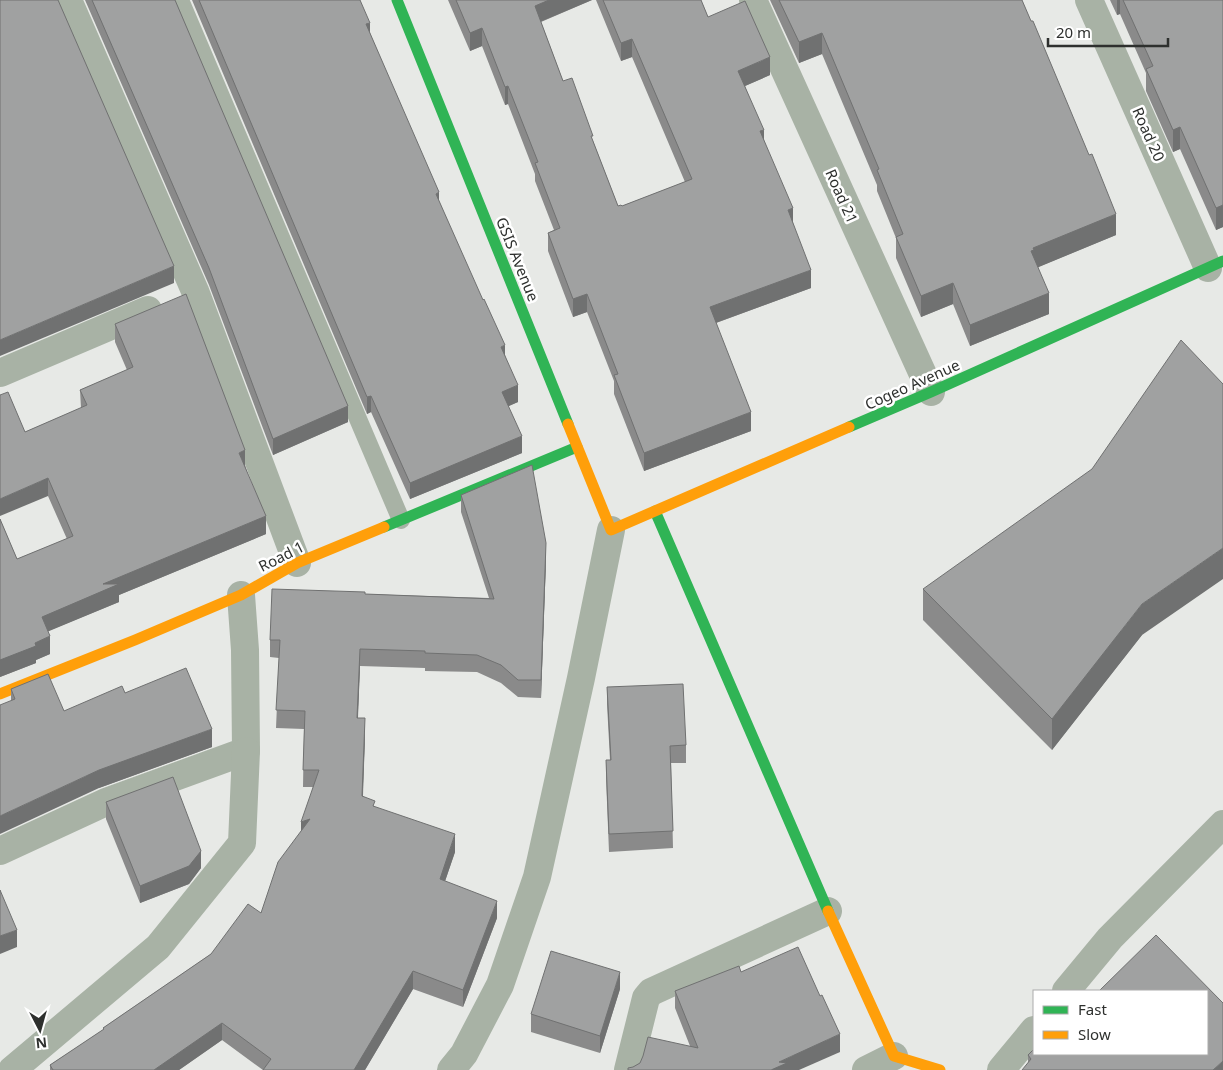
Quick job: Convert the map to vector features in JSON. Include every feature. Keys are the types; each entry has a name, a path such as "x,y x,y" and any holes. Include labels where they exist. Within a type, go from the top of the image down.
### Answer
{"street":[{"path":"68,0 180,297 298,563"},
{"name":"GSIS Avenue","path":"397,0 611,530"},
{"name":"Road 21","path":"753,0 931,392"},
{"name":"Road 20","path":"1089,0 1216,265"},
{"name":"Cogeo Avenue","path":"611,530 931,392 1216,265"},
{"path":"0,373 180,297"},
{"name":"Road 1","path":"0,694 241,595 298,563 577,447"},
{"path":"655,512 828,911 894,1056"},
{"path":"451,1070 464,1054 500,985 537,877 582,678 611,530"},
{"path":"12,1070 158,947 242,843 246,752 246,650 241,595"},
{"path":"0,851 106,802 246,752"},
{"path":"1067,990 1110,938 1223,824"},
{"path":"628,1070 646,998 651,992 828,911"},
{"path":"1001,1070 1033,1031"},
{"path":"866,1070 894,1056 940,1070"}],"lane":[{"path":"180,0 401,520"}],"building":[{"path":"0,0 58,0 174,266 0,340"},
{"path":"92,0 175,0 348,406 273,439 209,268"},
{"path":"199,0 360,0 370,23 366,24 439,192 436,194 505,345 501,347 518,385 502,392 522,436 410,483 371,396 367,397"},
{"path":"456,0 549,0 535,6 563,81 572,78 593,136 591,136 618,206 692,179 632,39 621,43 603,0 701,0 708,17 745,1 770,57 738,71 764,130 760,131 793,208 788,210 811,270 710,307 751,412 644,453 614,375 618,374 587,294 573,299 548,233 560,228 535,163 538,162 508,86 505,87 482,28 470,33"},
{"path":"779,0 1022,0 1031,21 1033,21 1089,155 1092,154 1116,214 1033,248 1034,250 1031,251 1049,293 970,325 953,283 921,296 896,237 903,234 877,170 879,169 822,33 799,42"},
{"path":"1123,0 1223,0 1223,205 1216,208 1180,127 1173,130 1146,69 1153,66"},
{"path":"186,294 245,450 239,453 266,516 103,584 119,584 42,617 50,636 35,643 36,646 0,660 0,519 17,559 73,536 48,478 0,499 0,395 8,392 25,432 87,405 80,390 133,367 115,324"},
{"path":"1181,340 1223,384 1223,548 1142,604 1052,719 923,589 1092,469"},
{"path":"532,465 546,543 541,680 518,680 501,665 477,655 360,649 357,718 365,718 362,796 375,801 373,806 455,834 440,879 497,901 463,990 413,971 354,1070 263,1070 271,1059 222,1023 154,1070 53,1070 50,1065 211,954 248,904 261,913 278,862 310,819 301,822 319,770 303,770 305,711 276,710 280,640 270,640 272,589 494,599 461,495"},
{"path":"186,668 212,729 99,770 0,816 0,705 15,699 11,689 48,674 64,711 122,686 125,693"},
{"path":"683,684 686,745 670,746 673,831 609,834 606,760 611,760 607,687"},
{"path":"173,777 201,851 189,866 140,886 106,802"},
{"path":"0,890 17,930 0,936"},
{"path":"1156,935 1223,1003 1223,1061 1213,1070 1022,1070 1031,1059 1028,1055 1033,1050 1033,1055 1208,1055 1208,990 1100,990"},
{"path":"798,947 840,1034 779,1062 787,1063 771,1070 628,1070 628,1068 640,1063 648,1037 698,1048 675,991 739,966 741,972"},
{"path":"551,951 620,972 600,1036 531,1014"}],"traffic: fast":[{"path":"397,0 568,424"},
{"path":"849,427 1223,261"},
{"path":"384,527 577,447"},
{"path":"655,511 828,911"}],"traffic: slow":[{"path":"568,424 611,530 849,427"},
{"path":"0,694 241,595 297,563 384,527"},
{"path":"828,911 894,1056 940,1070"}]}
